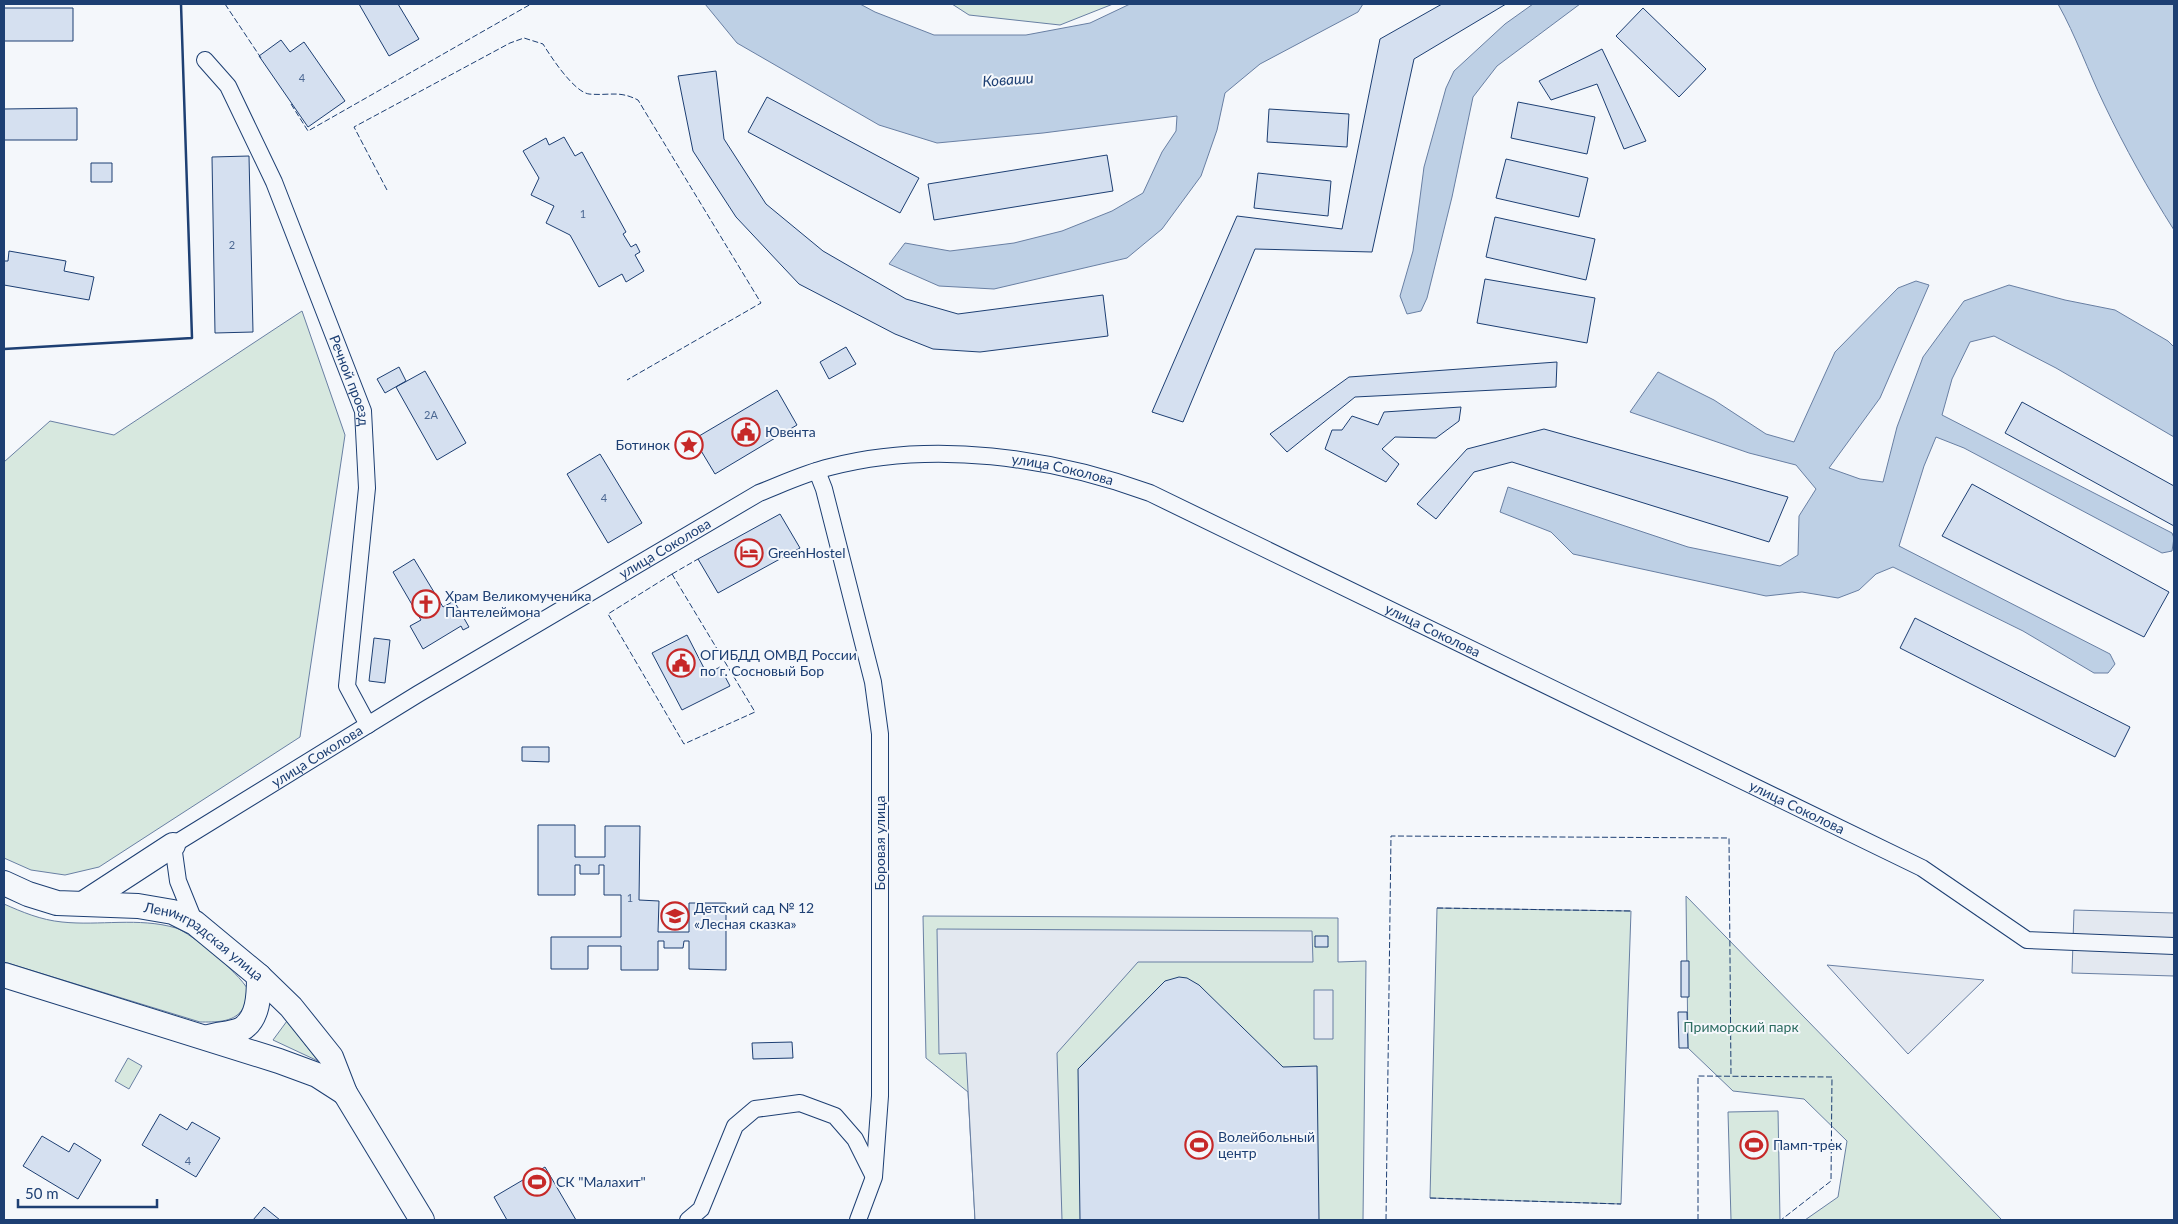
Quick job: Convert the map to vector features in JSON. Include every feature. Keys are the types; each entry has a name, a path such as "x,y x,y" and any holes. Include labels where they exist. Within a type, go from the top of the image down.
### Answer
{"main road":[{"path":"84,904 173,845"},
{"name":"Ленинградская улица","path":"4,883 28,894 57,903 138,906 173,912 195,923 259,976 291,1007 331,1057 345,1093 422,1220"},
{"name":"Ленинградская улица","path":"4,975 207,1037 317,1075 345,1093"},
{"path":"207,1037 241,1030 253,1016 259,998 259,976"}],"street":[{"name":"Речной проезд","path":"205,60 228,86 274,182 364,411 367,488 347,686 368,724"},
{"name":"улица Соколова","path":"173,845 368,724 758,493 818,471 882,456 969,454 1035,461 1109,478 1150,493 1922,868 2027,940 2174,946"},
{"name":"Боровая улица","path":"818,471 873,682 880,734 880,1096 874,1178 858,1220"},
{"path":"173,845 178,881 195,923"},
{"path":"688,1220 701,1209 735,1126 755,1109 800,1102 835,1116 855,1139 874,1178"}],"green space":[{"path":"952,4 1113,4 1060,25 969,15"},
{"path":"302,311 345,435 300,737 99,867 65,875 31,870 4,858 4,462 50,421 114,435"},
{"name":"Приморский парк","path":"1686,896 2002,1220 1805,1220 1838,1197 1847,1141 1804,1099 1733,1091 1688,1048"},
{"path":"4,904 54,921 76,923 133,922 176,928 193,938 229,967 246,986 249,993 248,1000 238,1014 228,1020 200,1022 4,962"},
{"path":"1437,908 1631,911 1621,1204 1430,1198"},
{"path":"923,916 1338,918 1338,962 1366,961 1363,1220 975,1220 968,1092 926,1058"},
{"path":"287,1021 318,1061 273,1040"},
{"path":"128,1058 142,1066 129,1089 115,1081"},
{"name":"Памп-трек","path":"1778,1111 1780,1220 1731,1220 1728,1112"}],"shaded area":[{"path":"2074,910 2174,913 2174,976 2072,973"},
{"path":"937,929 1312,931 1313,962 1138,962 1057,1053 1062,1220 975,1220 966,1053 939,1054"},
{"path":"1827,965 1984,980 1908,1054"},
{"path":"1314,990 1333,990 1333,1039 1314,1039"}],"water":[{"name":"Коваши","path":"705,4 860,4 875,12 934,35 1026,35 1090,23 1130,4 1363,4 1358,12 1260,64 1225,93 1217,130 1201,176 1162,229 1127,258 994,289 939,286 889,264 905,243 950,251 1014,243 1062,231 1112,211 1143,193 1162,152 1176,131 1177,116 1043,133 937,143 879,125 737,43"},
{"path":"1533,4 1580,4 1497,66 1473,97 1452,197 1427,298 1421,311 1407,314 1400,296 1413,251 1424,167 1446,88 1454,71 1505,24"},
{"path":"2058,4 2174,4 2174,230 2120,136 2098,92 2071,28"},
{"path":"1916,281 1929,285 1880,398 1829,468 1860,479 1883,482 1897,427 1923,357 1964,301 2009,285 2065,300 2115,310 2168,341 2174,347 2174,437 2056,368 1994,336 1970,342 1952,379 1942,415 2172,533 2174,538 2172,551 2162,553 1964,448 1936,437 1924,466 1899,546 2110,654 2115,664 2108,673 2094,673 2023,631 1893,567 1876,574 1859,590 1838,598 1802,592 1766,596 1573,554 1551,532 1500,512 1508,487 1688,547 1780,566 1798,555 1799,516 1816,489 1796,465 1749,453 1630,412 1658,372 1714,400 1766,434 1794,442 1835,352 1898,288"}],"building":[{"path":"359,4 398,4 419,39 389,56"},
{"path":"1442,4 1506,4 1414,59 1372,252 1255,249 1183,422 1152,412 1237,216 1342,229 1380,39"},
{"path":"4,8 73,8 73,41 4,41"},
{"path":"1643,8 1706,69 1679,97 1616,36"},
{"path":"281,40 290,52 304,42 345,101 308,127 259,56"},
{"path":"1602,49 1646,141 1624,149 1597,84 1551,100 1539,81"},
{"path":"716,71 724,139 766,204 823,251 906,299 958,314 1103,295 1108,336 980,352 933,349 895,334 799,284 736,217 693,151 678,76"},
{"path":"767,97 919,178 900,213 748,132"},
{"path":"1518,102 1595,117 1587,154 1511,138"},
{"path":"77,108 77,140 4,140 4,109"},
{"path":"1269,109 1349,114 1347,147 1267,142"},
{"path":"564,137 575,156 582,152 626,232 623,234 631,247 636,244 640,252 635,255 644,271 626,282 622,274 599,287 570,235 546,223 554,206 531,195 539,178 523,151 546,138 549,145"},
{"path":"1107,155 1113,191 934,220 928,184"},
{"path":"249,156 253,332 215,333 212,157"},
{"path":"1506,159 1588,178 1579,217 1496,198"},
{"path":"91,163 112,163 112,182 91,182"},
{"path":"1258,173 1331,181 1328,216 1254,208"},
{"path":"1495,217 1595,239 1586,280 1486,257"},
{"path":"9,251 66,261 64,271 94,277 89,300 4,285 4,261 8,261"},
{"path":"1485,279 1595,298 1587,343 1477,323"},
{"path":"846,347 856,364 829,379 820,362"},
{"path":"1557,362 1556,387 1355,397 1287,452 1270,434 1349,377"},
{"path":"399,367 406,381 385,393 377,379"},
{"path":"425,371 466,443 437,460 396,387"},
{"name":"Ювента","path":"777,390 797,425 715,474 694,439"},
{"path":"2022,402 2174,486 2174,526 2005,433"},
{"path":"1461,407 1459,421 1436,438 1395,437 1382,449 1399,464 1386,482 1325,449 1332,430 1342,430 1352,416 1378,425 1384,412"},
{"path":"1544,429 1788,497 1769,542 1512,462 1474,472 1436,519 1417,504 1467,449"},
{"path":"600,454 642,523 608,543 567,474"},
{"path":"1972,484 2169,592 2144,637 1942,536"},
{"name":"GreenHostel","path":"780,514 800,548 718,593 698,559"},
{"name":"Храм Великомученика Пантелеймона","path":"414,559 443,607 454,601 469,627 463,630 461,626 423,649 410,626 421,620 393,572"},
{"path":"1915,618 2130,727 2115,757 1900,648"},
{"path":"687,635 707,674 720,667 730,686 682,710 652,653"},
{"path":"374,638 390,640 385,683 369,681"},
{"path":"522,747 549,747 549,762 522,761"},
{"path":"538,825 575,825 575,857 605,857 605,826 640,826 639,900 659,901 658,932 689,932 689,903 726,903 726,970 689,969 689,941 684,941 683,948 664,948 664,941 658,941 658,970 621,970 621,946 588,946 588,969 551,969 551,937 621,937 621,895 604,895 604,865 599,865 599,874 580,874 580,865 575,865 575,895 538,895"},
{"path":"1315,936 1328,936 1328,947 1315,947"},
{"path":"1681,961 1689,961 1689,997 1681,997"},
{"name":"Волейбольный центр","path":"1179,977 1187,978 1199,985 1283,1067 1317,1066 1319,1220 1080,1220 1078,1069 1165,981"},
{"path":"1678,1012 1687,1012 1688,1048 1679,1048"},
{"path":"792,1042 793,1058 753,1059 752,1043"},
{"path":"160,1114 187,1130 192,1122 220,1138 196,1177 142,1145"},
{"path":"42,1136 69,1152 74,1143 101,1160 78,1199 23,1166"},
{"name":"СК \"Малахит\"","path":"545,1167 576,1220 507,1220 494,1197"},
{"path":"264,1207 280,1220 253,1220"}],"fence":[{"path":"225,4 261,58"},
{"path":"291,104 308,131 531,4"},
{"path":"387,190 354,127 510,43 524,38 543,44 563,73 583,92 589,94 619,94 638,100 761,303 627,380"},
{"path":"672,574 698,559"},
{"path":"672,574 755,712 684,744 608,614 672,574"},
{"path":"1386,1220 1391,836 1729,838 1731,1076"},
{"path":"1437,908 1631,911"},
{"path":"1698,1220 1698,1076 1832,1077 1831,1181 1781,1220"},
{"path":"1430,1198 1621,1204"}],"wall":[{"path":"4,349 192,338 181,4"}],"place":[{"name":"Ювента","path":"746,432"},
{"name":"Ботинок","path":"689,445"},
{"name":"GreenHostel","path":"749,553"},
{"name":"Храм Великомученика Пантелеймона","path":"426,604"},
{"name":"ОГИБДД ОМВД России по г. Сосновый Бор","path":"681,663"},
{"name":"Детский сад № 12 «Лесная сказка»","path":"675,916"},
{"name":"Волейбольный центр","path":"1199,1145"},
{"name":"Памп-трек","path":"1754,1145"},
{"name":"СК \"Малахит\"","path":"537,1182"}]}
